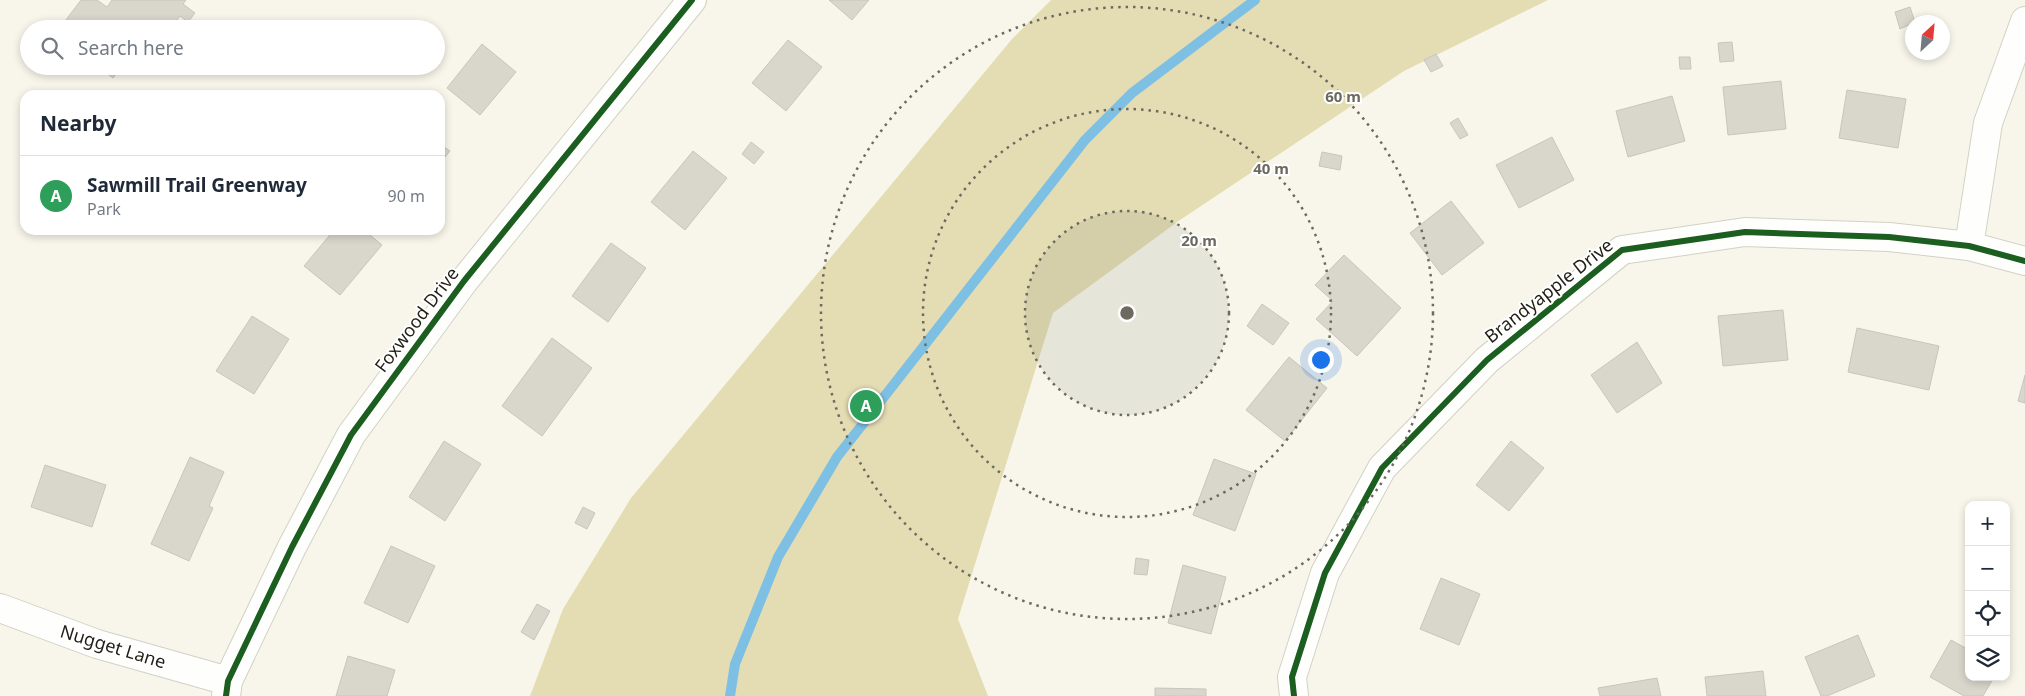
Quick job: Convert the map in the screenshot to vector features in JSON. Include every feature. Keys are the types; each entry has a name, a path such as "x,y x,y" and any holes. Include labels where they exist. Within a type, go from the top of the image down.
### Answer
{"street":[{"name":"Foxwood Drive","path":"227,688 292,547 350,435 464,280 692,0"},
{"path":"1968,246 1988,123 2025,21"},
{"name":"Brandyapple Drive","path":"1294,696 1292,677 1325,573 1382,468 1487,360 1622,250 1745,232 1889,237 1968,246 2025,261"},
{"name":"Nugget Lane","path":"0,608 97,644 227,688"}],"shaded area":[{"path":"1051,0 1548,0 1404,71 1180,220 1053,313 958,619 988,696 530,696 563,609 631,498 1012,39"}],"building":[{"path":"81,0 97,0 107,7 112,0 186,0 183,4 195,13 190,20 185,20 180,16 177,20 66,20"},
{"path":"829,0 869,0 852,20"},
{"path":"1910,7 1913,15 1905,15 1905,27 1900,29 1895,12"},
{"path":"788,40 822,67 786,111 752,83"},
{"path":"1732,42 1734,61 1720,62 1718,43"},
{"path":"482,44 516,72 480,115 447,88"},
{"path":"1436,54 1443,66 1431,72 1424,60"},
{"path":"1679,57 1690,57 1691,69 1680,69"},
{"path":"1781,81 1786,129 1728,135 1723,87"},
{"path":"1847,90 1906,99 1898,148 1839,138"},
{"path":"1672,96 1685,141 1628,157 1616,111"},
{"path":"1458,118 1468,135 1460,139 1450,123"},
{"path":"1552,137 1574,180 1519,208 1496,165"},
{"path":"751,142 764,152 754,164 742,154"},
{"path":"445,148 450,151 445,157"},
{"path":"693,151 727,178 685,230 651,202"},
{"path":"1322,152 1342,156 1340,170 1319,166"},
{"path":"1451,201 1484,243 1442,275 1410,233"},
{"path":"330,235 370,235 382,245 340,295 304,266"},
{"path":"611,243 646,268 608,322 572,296"},
{"path":"1344,255 1401,308 1357,356 1316,319 1333,301 1315,285"},
{"path":"1262,304 1289,323 1273,345 1247,326"},
{"path":"1783,310 1788,360 1723,366 1718,316"},
{"path":"252,316 289,339 254,394 216,371"},
{"path":"1857,328 1939,346 1929,390 1848,372"},
{"path":"552,338 592,368 542,436 502,406"},
{"path":"1637,342 1662,383 1617,413 1591,375"},
{"path":"1289,357 1327,388 1285,441 1246,410"},
{"path":"2025,375 2025,403 2018,401"},
{"path":"444,441 481,464 445,521 409,497"},
{"path":"1511,441 1544,468 1509,511 1476,485"},
{"path":"190,457 224,472 209,506 213,508 189,561 151,544"},
{"path":"1214,459 1256,474 1235,531 1193,515"},
{"path":"45,465 106,485 92,527 31,507"},
{"path":"583,507 595,513 587,529 575,523"},
{"path":"391,546 435,566 408,623 364,603"},
{"path":"1136,558 1149,560 1147,575 1134,574"},
{"path":"1183,565 1226,577 1211,634 1168,623"},
{"path":"1441,578 1480,594 1459,645 1420,629"},
{"path":"537,604 550,611 534,640 521,632"},
{"path":"1858,635 1875,676 1827,696 1821,696 1805,657"},
{"path":"1951,640 1965,648 1965,681 1992,681 1983,696 1964,696 1930,677"},
{"path":"348,656 395,670 387,696 336,696"},
{"path":"1763,671 1766,696 1707,696 1705,677"},
{"path":"1657,678 1661,696 1600,696 1598,688"},
{"path":"1155,688 1206,689 1206,696 1155,696"}],"waterway":[{"path":"730,696 735,664 778,557 837,457 1085,140 1132,93 1255,0"}],"cycle path":[{"path":"226,696 228,681 292,547 351,435 464,281 692,0"},
{"path":"1294,696 1292,677 1325,573 1382,468 1487,360 1622,250 1745,232 1889,237 1969,246 2025,261"}],"place":[{"name":"Sawmill Trail Greenway","path":"866,406"}]}
